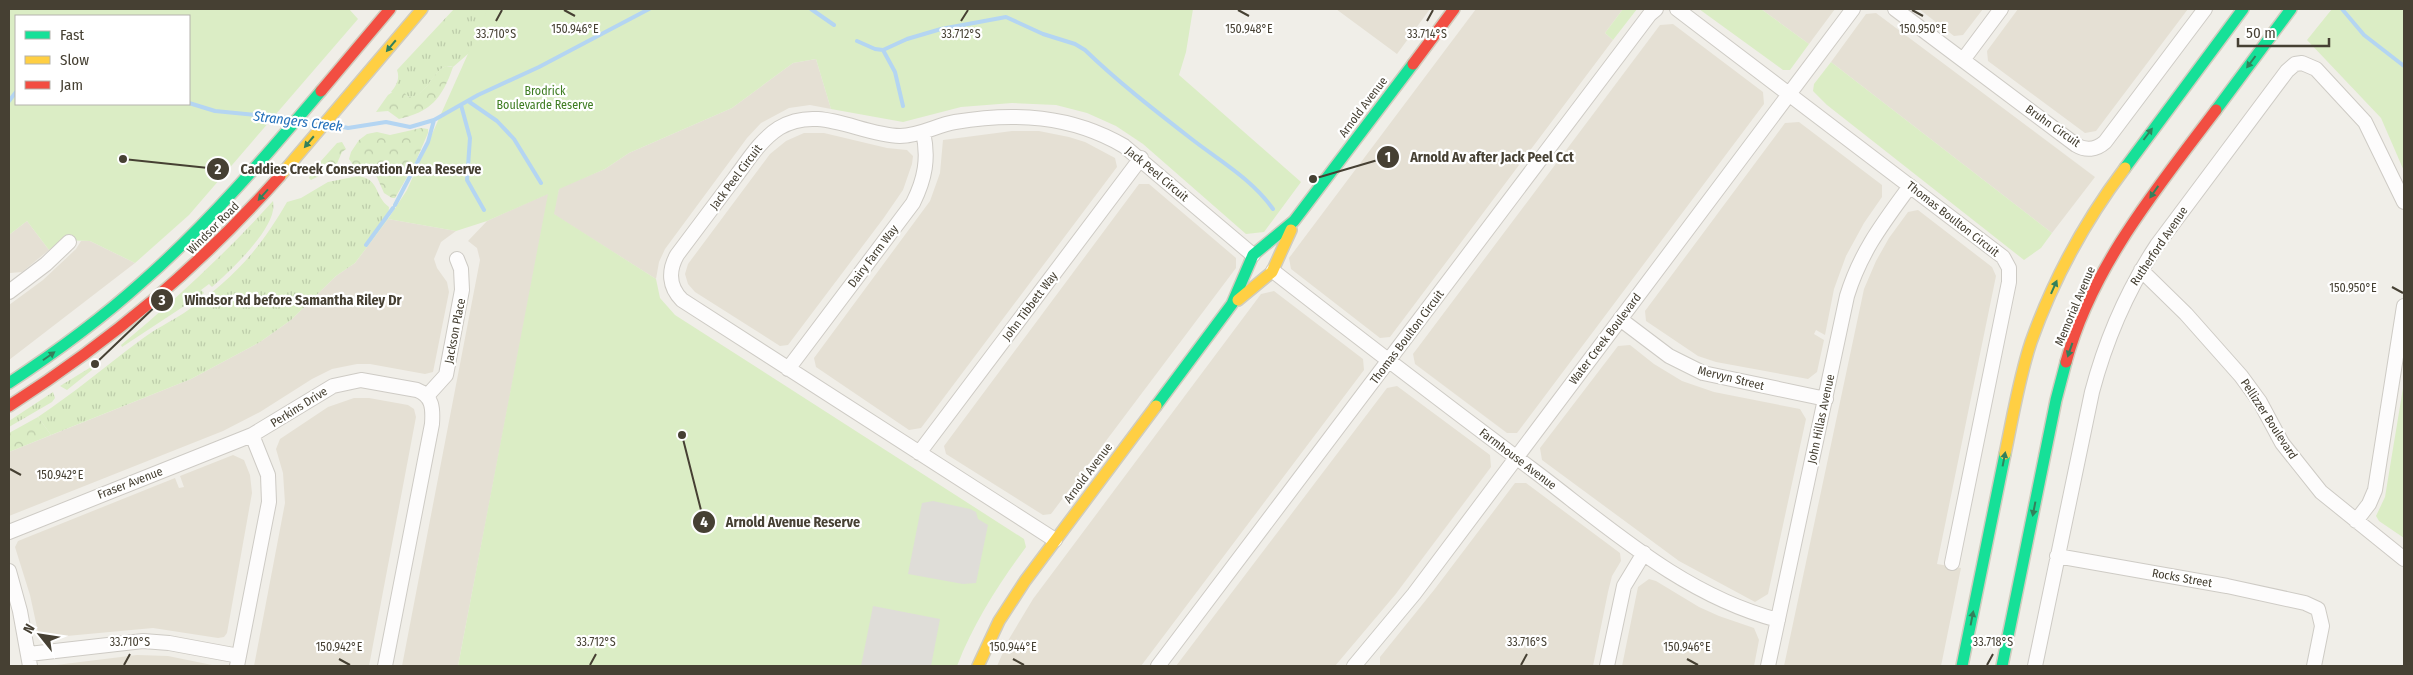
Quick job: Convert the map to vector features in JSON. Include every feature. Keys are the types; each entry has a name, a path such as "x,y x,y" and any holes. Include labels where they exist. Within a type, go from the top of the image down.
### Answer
{"main road":[{"name":"Windsor Road","path":"9,383 88,327 147,278 212,214 390,9"},
{"name":"Windsor Road","path":"9,406 88,353 164,293 232,230 296,159 422,9"},
{"name":"Arnold Avenue","path":"978,666 1007,607 1232,304 1254,256 1294,221 1454,9"},
{"path":"1962,666 2018,391 2031,343 2051,293 2064,264 2098,204 2242,9"},
{"name":"Memorial Avenue","path":"2002,666 2056,400 2068,355 2084,314 2103,273 2137,216 2291,9"},
{"name":"Arnold Avenue","path":"1232,304 1244,296 1272,270 1290,235 1294,221"},
{"path":"1270,252 1272,270 1257,274 1252,268 1254,256 1270,252"}],"street":[{"name":"Thomas Boulton Circuit","path":"1158,666 1650,14 1656,9"},
{"name":"Thomas Boulton Circuit","path":"1677,9 1790,93 2002,257 2008,264 2010,275 1952,563"},
{"name":"Water Creek Boulevard","path":"1355,666 1414,594 1853,9"},
{"name":"Bruhn Circuit","path":"1894,9 2076,145 2093,149 2105,142 2206,9"},
{"path":"1962,60 2001,9"},
{"name":"Rutherford Avenue","path":"2035,666 2057,556 2102,354 2118,312 2141,270 2287,70 2295,64 2302,63 2316,69 2365,122 2404,202"},
{"name":"Jack Peel Circuit","path":"1055,540 682,300 672,285 671,270 674,262 758,147 779,128 798,120 819,119 892,135 908,135 966,121 1015,117 1044,118 1092,130 1124,146 1141,158 1254,256"},
{"name":"Dairy Farm Way","path":"788,369 912,203 925,172 927,154 923,132"},
{"name":"John Tibbett Way","path":"919,453 1141,158"},
{"name":"John Hillas Avenue","path":"1768,666 1847,296 1856,269 1872,238 1910,186"},
{"path":"9,292 46,264 69,242"},
{"name":"Jackson Place","path":"427,396 446,376 462,290 461,269 457,260"},
{"name":"Farmhouse Avenue","path":"1272,270 1516,458 1678,578 1749,612 1778,620"},
{"name":"Pellizzer Boulevard","path":"2141,270 2186,314 2241,376 2260,402 2282,443 2321,492 2404,559"},
{"path":"2356,521 2369,504 2375,490 2404,306"},
{"name":"Mervyn Street","path":"1620,319 1669,356 1703,373 1826,399"},
{"name":"Perkins Drive","path":"252,435 271,425 316,395 348,382 374,381 413,388 427,396"},
{"path":"385,666 432,424 432,406 427,396"},
{"path":"9,571 20,611 30,660 143,642 169,643 238,661 269,502 268,475 252,435"},
{"name":"Fraser Avenue","path":"9,532 252,435"},
{"path":"1607,666 1624,586 1644,553"},
{"name":"Rocks Street","path":"2057,556 2227,586 2307,604 2318,609 2322,626 2314,666"}],"shaded area":[{"path":"1336,9 1430,9 1397,54"},
{"path":"1476,9 1623,9 1605,33 1613,40 1390,337 1380,338 1291,269 1289,258"},
{"path":"1761,9 1835,9 1809,44"},
{"path":"1919,9 1983,9 1963,35 1954,36"},
{"path":"2018,9 2188,9 2096,131 2085,133 1988,61 1987,51"},
{"path":"1876,13 2095,177 2052,233 1831,62 1866,14"},
{"path":"1673,24 1763,92 1764,104 1517,433 1507,433 1415,364 1413,354 1660,25"},
{"path":"816,59 831,109 810,105 789,108 761,123 747,138 665,249 659,262 656,279 553,214 559,188 605,169 629,153 732,108 793,63"},
{"path":"1799,122 1882,185 1882,197 1864,223 1846,256 1834,289 1825,335 1816,330 1814,334 1824,340 1817,372 1808,379 1716,362 1698,356 1646,321 1645,311 1785,123"},
{"path":"1012,131 1039,131 1085,142 1115,158 1117,167 921,428 909,430 816,367 814,358 930,201 940,173 943,140"},
{"path":"804,133 824,133 887,148 907,150 913,156 903,190 883,219 788,345 780,346 695,292 688,284 685,274 688,264 770,154 786,141"},
{"path":"1139,184 1149,184 1236,258 1236,268 1051,514 1043,515 946,454 944,446"},
{"path":"549,193 458,666 402,666 480,260 477,248 468,241 487,221"},
{"path":"1918,210 1992,267 1996,276 1937,564 1961,568 1941,666 1784,666 1864,289 1876,261 1889,238 1908,212"},
{"path":"388,219 456,231 441,242 434,259 437,268 447,282 449,292 433,372 425,374 370,364 357,364 332,369 312,379 260,412 223,431 9,516 9,452 191,379 260,342 291,320 336,276 355,263"},
{"path":"27,221 49,250 22,272 10,273 9,235"},
{"path":"81,241 90,241 135,263 9,360 9,305 43,280 76,249"},
{"path":"1274,291 1363,359 1364,370 1141,666 997,666 1009,639 1033,599 1261,294"},
{"path":"1630,345 1654,364 1682,381 1714,392 1800,409 1806,419 1768,594 1755,602 1679,561 1542,460 1540,448 1618,346"},
{"path":"1397,386 1490,455 1491,467 1395,595 1335,666 1176,666 1387,388"},
{"path":"354,398 369,398 408,405 414,409 416,417 369,666 254,666 285,503 283,473 276,449 280,439 328,407"},
{"path":"233,455 244,460 250,475 252,493 227,633 224,637 218,638 153,628 45,638 38,632 30,595 15,547 18,541 175,478 179,488 184,487 180,476"},
{"path":"1515,483 1526,483 1620,553 1621,561 1612,576 1593,666 1380,666 1380,657 1434,590"},
{"path":"933,501 970,509 976,512 978,519 988,525 976,583 963,584 908,574 922,503"},
{"path":"1649,579 1656,581 1699,607 1754,628 1759,640 1754,666 1622,666 1638,587"},
{"path":"873,606 940,619 931,666 861,666"},
{"path":"137,655 168,656 217,666 48,666"}],"green space":[{"path":"9,9 349,9 358,19 189,215 135,263 90,241 61,240 49,250 27,221 9,235"},
{"path":"454,9 491,9 476,47 453,67 447,66 437,73 423,91 417,95 409,97 391,92 397,81 397,70"},
{"name":"Brodrick Boulevarde Reserve","path":"488,9 1193,9 1186,52 1179,75 1301,182 1264,232 1246,234 1143,144 1116,126 1087,113 1056,105 1012,103 961,107 903,122 831,109 816,59 793,63 732,108 629,153 605,169 559,189 554,214 656,279 660,298 675,315 1024,539 1026,547 987,604 957,666 458,666 548,194 487,221 456,231 388,219 407,190"},
{"path":"1623,9 1637,9 1613,40 1605,33"},
{"path":"1699,9 1761,9 1809,44 1790,70 1783,70"},
{"path":"2332,9 2404,9 2404,171 2381,118 2307,40"},
{"path":"1831,62 2052,233 2041,248 2024,260 1827,105 1813,91 1814,84"},
{"path":"446,66 453,67 449,78 439,96 427,108 399,119 388,111 376,112 388,95 397,89 403,91 408,97 420,93 436,74"},
{"path":"421,128 428,129 428,133 415,163 395,198 384,193 376,175 354,166 349,159 359,140 367,134 377,132 390,135"},
{"path":"342,142 346,149 342,152 335,168 311,180 309,178 312,171 337,143"},
{"path":"358,176 374,184 384,203 389,207 388,219 355,263 336,276 291,320 260,342 191,379 51,435 38,417 147,335 201,301 230,277 265,236 287,202 301,198 328,182"},
{"path":"273,201 273,211 269,223 252,247 230,270 212,287 209,284 201,290 204,293 122,347 121,345 218,258"},
{"path":"91,367 92,370 67,390 60,386"},
{"path":"2404,382 2404,538 2379,521 2376,516 2385,497"},
{"path":"53,392 55,398 52,402 9,427 9,421"},
{"path":"38,417 51,435 9,452 9,433"}],"waterway":[{"name":"Strangers Creek","path":"334,125 348,128 386,122 410,127 434,120 478,95 539,67 649,9"},
{"path":"811,9 834,25"},
{"path":"2342,9 2364,35 2404,66"},
{"path":"857,41 875,49 883,50 907,39 941,29 1006,17 1043,34 1075,44 1085,50 1110,73 1189,137 1234,170 1255,188 1273,209"},
{"path":"883,50 895,72 903,106"},
{"name":"Strangers Creek","path":"9,101 15,93"},
{"path":"468,101 497,121 514,139 541,183"},
{"name":"Strangers Creek","path":"190,103 215,111 288,118"},
{"path":"461,105 470,138 467,180 484,210"},
{"path":"395,205 428,142 434,120"},
{"path":"366,245 393,208"}],"traffic: fast":[{"path":"2125,168 2243,9"},
{"path":"2216,110 2291,9"},
{"path":"1156,406 1232,304 1253,255 1294,221 1413,64"},
{"path":"9,383 94,322 166,260 235,190 321,91"},
{"path":"2002,666 2056,400 2066,362"},
{"path":"1962,666 2005,454"}],"traffic: slow":[{"path":"280,176 422,9"},
{"path":"2005,454 2023,369 2031,342 2049,296 2083,230 2125,168"},
{"path":"1238,300 1272,272 1291,230"},
{"path":"978,666 999,621 1025,581 1156,406"}],"traffic: jam":[{"path":"321,91 390,9"},
{"path":"1413,64 1454,9"},
{"path":"2066,362 2092,293 2110,260 2150,198 2216,110"},
{"path":"9,406 83,355 153,300 218,241 280,176"}],"place":[{"name":"Caddies Creek Conservation Area Reserve","path":"123,159"},
{"name":"Arnold Av after Jack Peel Cct","path":"1313,179"},
{"name":"Windsor Rd before Samantha Riley Dr","path":"95,364"},
{"name":"Arnold Avenue Reserve","path":"682,435"}]}
